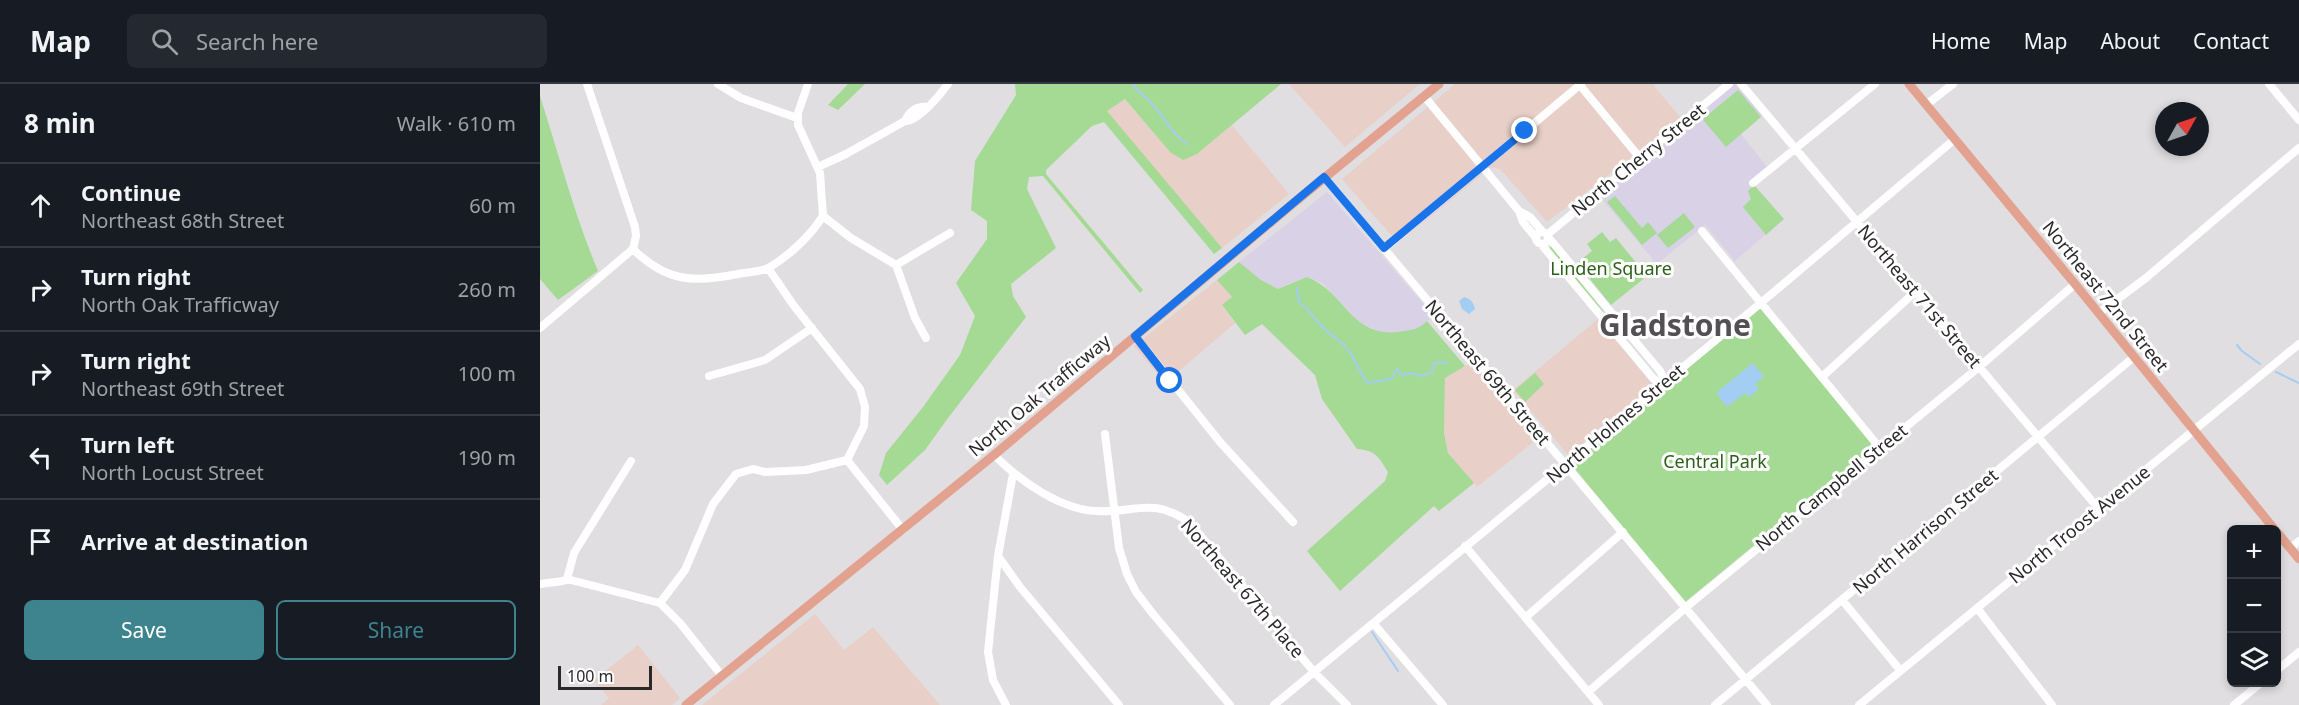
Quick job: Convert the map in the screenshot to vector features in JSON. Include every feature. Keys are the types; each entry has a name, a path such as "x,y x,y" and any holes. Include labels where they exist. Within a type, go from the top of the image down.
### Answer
{"main road":[{"name":"North Oak Trafficway","path":"686,705 994,455 1324,177 1439,84"},
{"name":"Northeast 72nd Street","path":"1909,84 2076,284 2272,525"},
{"name":"Northeast 72nd Street","path":"2281,537 2299,559"}],"street":[{"path":"540,328 633,249 636,236 635,227 586,84"},
{"path":"718,84 741,98 797,118"},
{"path":"633,249 658,269 682,279 719,278 768,268 808,236 823,216 822,188 818,167 799,129 797,118 808,84"},
{"path":"818,167 905,121 911,121 925,112 948,84"},
{"path":"1384,248 1580,84 1640,158"},
{"name":"North Cherry Street","path":"1546,234 1729,84"},
{"name":"Northeast 71st Street","path":"1742,84 2098,508"},
{"path":"1753,183 1875,84"},
{"path":"1926,105 1953,84"},
{"path":"2269,84 2299,120"},
{"path":"1424,96 1519,210 1530,217 1546,234 1660,371 1663,383"},
{"name":"North Holmes Street","path":"1274,705 1762,302 1955,139"},
{"path":"2099,314 2146,278 2299,148"},
{"name":"Northeast 69th Street","path":"1324,177 1767,705"},
{"path":"1519,210 1523,222 1644,369 1663,383"},
{"path":"823,216 851,238 896,265 915,318 926,338"},
{"path":"1702,231 1879,447"},
{"path":"896,265 950,233"},
{"path":"1539,241 1538,233 1546,234"},
{"path":"1539,241 1547,242 1546,234"},
{"path":"660,603 686,570 714,504 736,474 753,469 765,472 806,470 847,460 864,426 865,407 860,389 768,268"},
{"name":"North Campbell Street","path":"1588,692 1685,608 1979,367 2076,284"},
{"path":"1823,376 1915,292"},
{"path":"709,376 765,360 812,328"},
{"path":"1135,336 1213,433 1293,522"},
{"name":"North Troost Avenue","path":"1859,705 2299,344"},
{"name":"North Harrison Street","path":"1715,705 2134,357"},
{"path":"1105,434 1123,561 1136,592 1230,705"},
{"name":"Northeast 67th Place","path":"994,455 1013,474 1072,507 1100,512 1153,507 1165,508 1177,513 1190,523 1314,672 1347,705"},
{"path":"847,460 903,530"},
{"path":"567,579 574,553 631,461"},
{"path":"1006,705 993,680 988,652 989,623 998,556 1013,474"},
{"path":"1526,617 1623,532"},
{"path":"2290,549 2299,542"},
{"path":"1465,546 1599,705"},
{"path":"998,556 1020,587 1119,705"},
{"path":"540,584 567,579 660,603 680,623 722,676"},
{"path":"1842,600 1900,670"},
{"path":"1977,608 2052,705"},
{"path":"1374,624 1443,705"},
{"path":"2281,667 2299,652"},
{"path":"2234,705 2256,687"}],"shaded area":[{"path":"1289,84 1420,84 1345,147"},
{"path":"1455,84 1656,84 1654,86 1682,119 1547,222 1500,169 1491,167 1398,243 1342,179"},
{"path":"1735,84 1763,115 1741,134 1771,172 1755,186 1784,219 1735,261 1705,225 1657,264 1599,196"},
{"path":"1125,99 1170,152 1197,154 1232,125 1289,194 1222,248 1106,111"},
{"path":"1327,192 1433,315 1419,330 1387,333 1365,328 1322,283 1307,277 1278,289 1261,280 1239,262"},
{"path":"1217,280 1232,297 1222,306 1235,323 1165,383 1134,346"},
{"path":"1598,319 1652,384 1651,388 1568,455 1513,390"},
{"path":"1472,362 1536,440 1477,487 1448,453 1444,433 1445,378"},
{"path":"815,614 844,650 873,627 940,705 702,705"},
{"path":"638,645 680,698 672,705 601,705 609,698 594,680"}],"green space":[{"path":"848,84 865,84 838,110 828,105"},
{"path":"1015,84 1281,84 1197,154 1183,160 1170,152 1125,99 1107,111 1222,248 1214,254 1104,122 1092,126 1046,170 1046,174 1143,290 1140,293 1043,176 1029,177 1027,189 1056,248 1011,284 1013,296 1026,317 925,450 887,485 879,475 886,453 923,407 960,355 975,316 956,283 987,239 987,221 971,210 975,161 1016,95"},
{"path":"1738,90 1761,117 1726,147 1704,121 1704,118"},
{"path":"540,96 574,206 598,271 558,300 540,279"},
{"path":"1754,185 1784,219 1766,235 1743,207 1751,199 1748,191"},
{"path":"1615,196 1642,228 1648,222 1657,233 1642,245 1607,202"},
{"path":"1684,213 1695,227 1668,248 1657,235"},
{"name":"Linden Square","path":"1602,232 1610,242 1616,238 1647,276 1611,305 1577,263 1592,251 1587,244"},
{"path":"1550,247 1604,312 1602,313 1549,249"},
{"path":"1239,262 1261,280 1278,289 1307,277 1331,293 1358,321 1369,328 1382,332 1398,332 1411,330 1427,321 1465,366 1445,378 1444,433 1448,453 1474,483 1439,511 1434,506 1340,591 1307,551 1385,481 1388,472 1376,455 1357,449 1322,399 1315,375 1262,324 1245,335 1222,305 1232,297 1217,280"},
{"name":"Central Park","path":"1761,308 1875,446 1685,602 1571,464"},
{"path":"1535,373 1544,384 1525,402 1515,390"}],"water":[{"path":"1464,297 1470,300 1475,307 1469,314 1462,309 1459,301"},
{"path":"1753,363 1764,377 1755,384 1759,389 1749,397 1745,393 1727,407 1716,393"}],"waterway":[{"path":"1133,84 1154,106 1176,135 1187,144"},
{"path":"1297,288 1299,302 1347,348 1368,383 1391,379 1397,369 1402,375 1413,373 1422,376 1432,372 1433,364 1447,363"},
{"path":"2237,345 2260,364"},
{"path":"2276,372 2299,383"},
{"path":"1372,632 1398,671"}],"district":[{"name":"Gladstone","path":"1675,324"}],"route":[{"path":"1170,381 1135,336 1324,177 1384,248 1525,131"}]}
